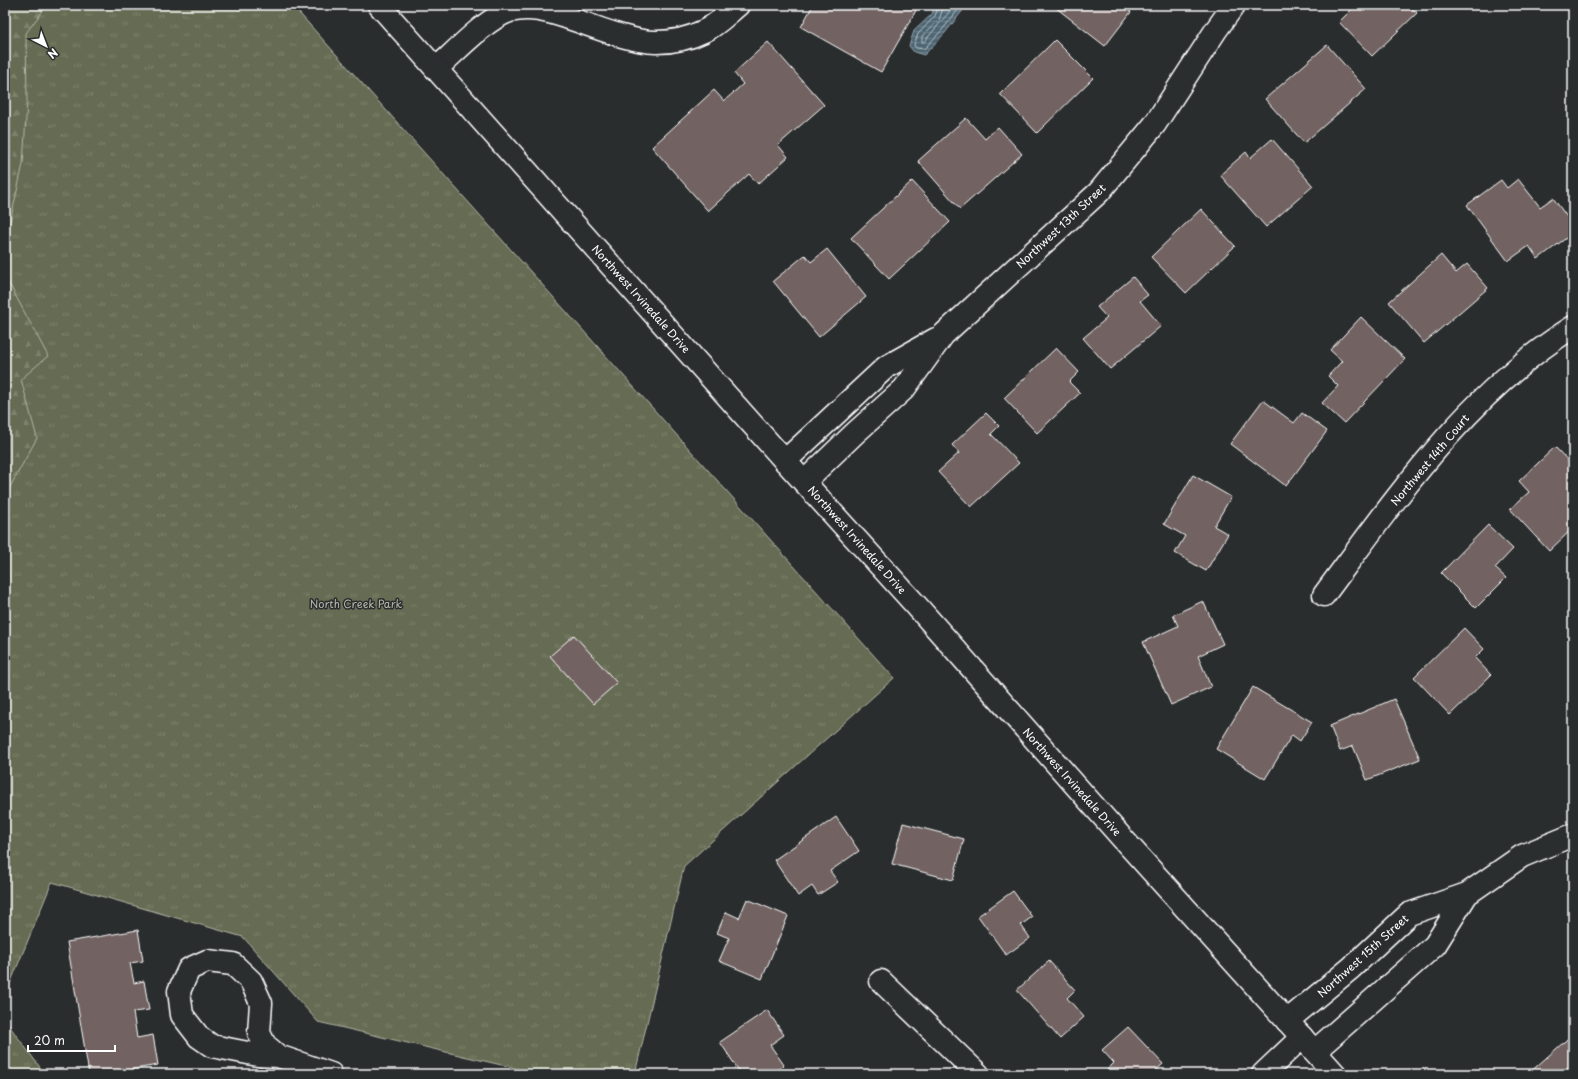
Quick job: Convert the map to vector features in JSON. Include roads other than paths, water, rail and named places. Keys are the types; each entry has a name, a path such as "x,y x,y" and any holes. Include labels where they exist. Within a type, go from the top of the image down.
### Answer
{"street":[{"name":"Northwest Irvinedale Drive","path":"379,5 785,461 1336,1074"},
{"path":"436,69 494,18 509,11 529,8 548,11 631,38 656,42 682,40 705,31 738,5"},
{"name":"Northwest 13th Street","path":"804,482 904,389 943,335 1099,192 1155,124 1234,5"},
{"name":"Northwest 14th Court","path":"1324,595 1400,494 1455,427 1517,367 1573,327"},
{"name":"Northwest 13th Street","path":"785,461 886,367 943,335"},
{"name":"Northwest 15th Street","path":"1287,1021 1351,968 1409,914 1467,894 1522,856 1573,834"},
{"name":"Northwest 15th Street","path":"1263,1074 1308,1044 1435,945 1467,894"},
{"path":"278,1056 265,1045 259,1033 261,1003 251,980 233,964 208,961 189,969 179,991 182,1015 199,1037 212,1046 258,1056 278,1056 331,1074"},
{"path":"881,981 978,1074"}],"water":[{"path":"935,5 967,5 945,33 924,55 914,52 909,46 914,31 932,14"}],"park label":[{"name":"North Creek Park","path":"356,604"}]}
